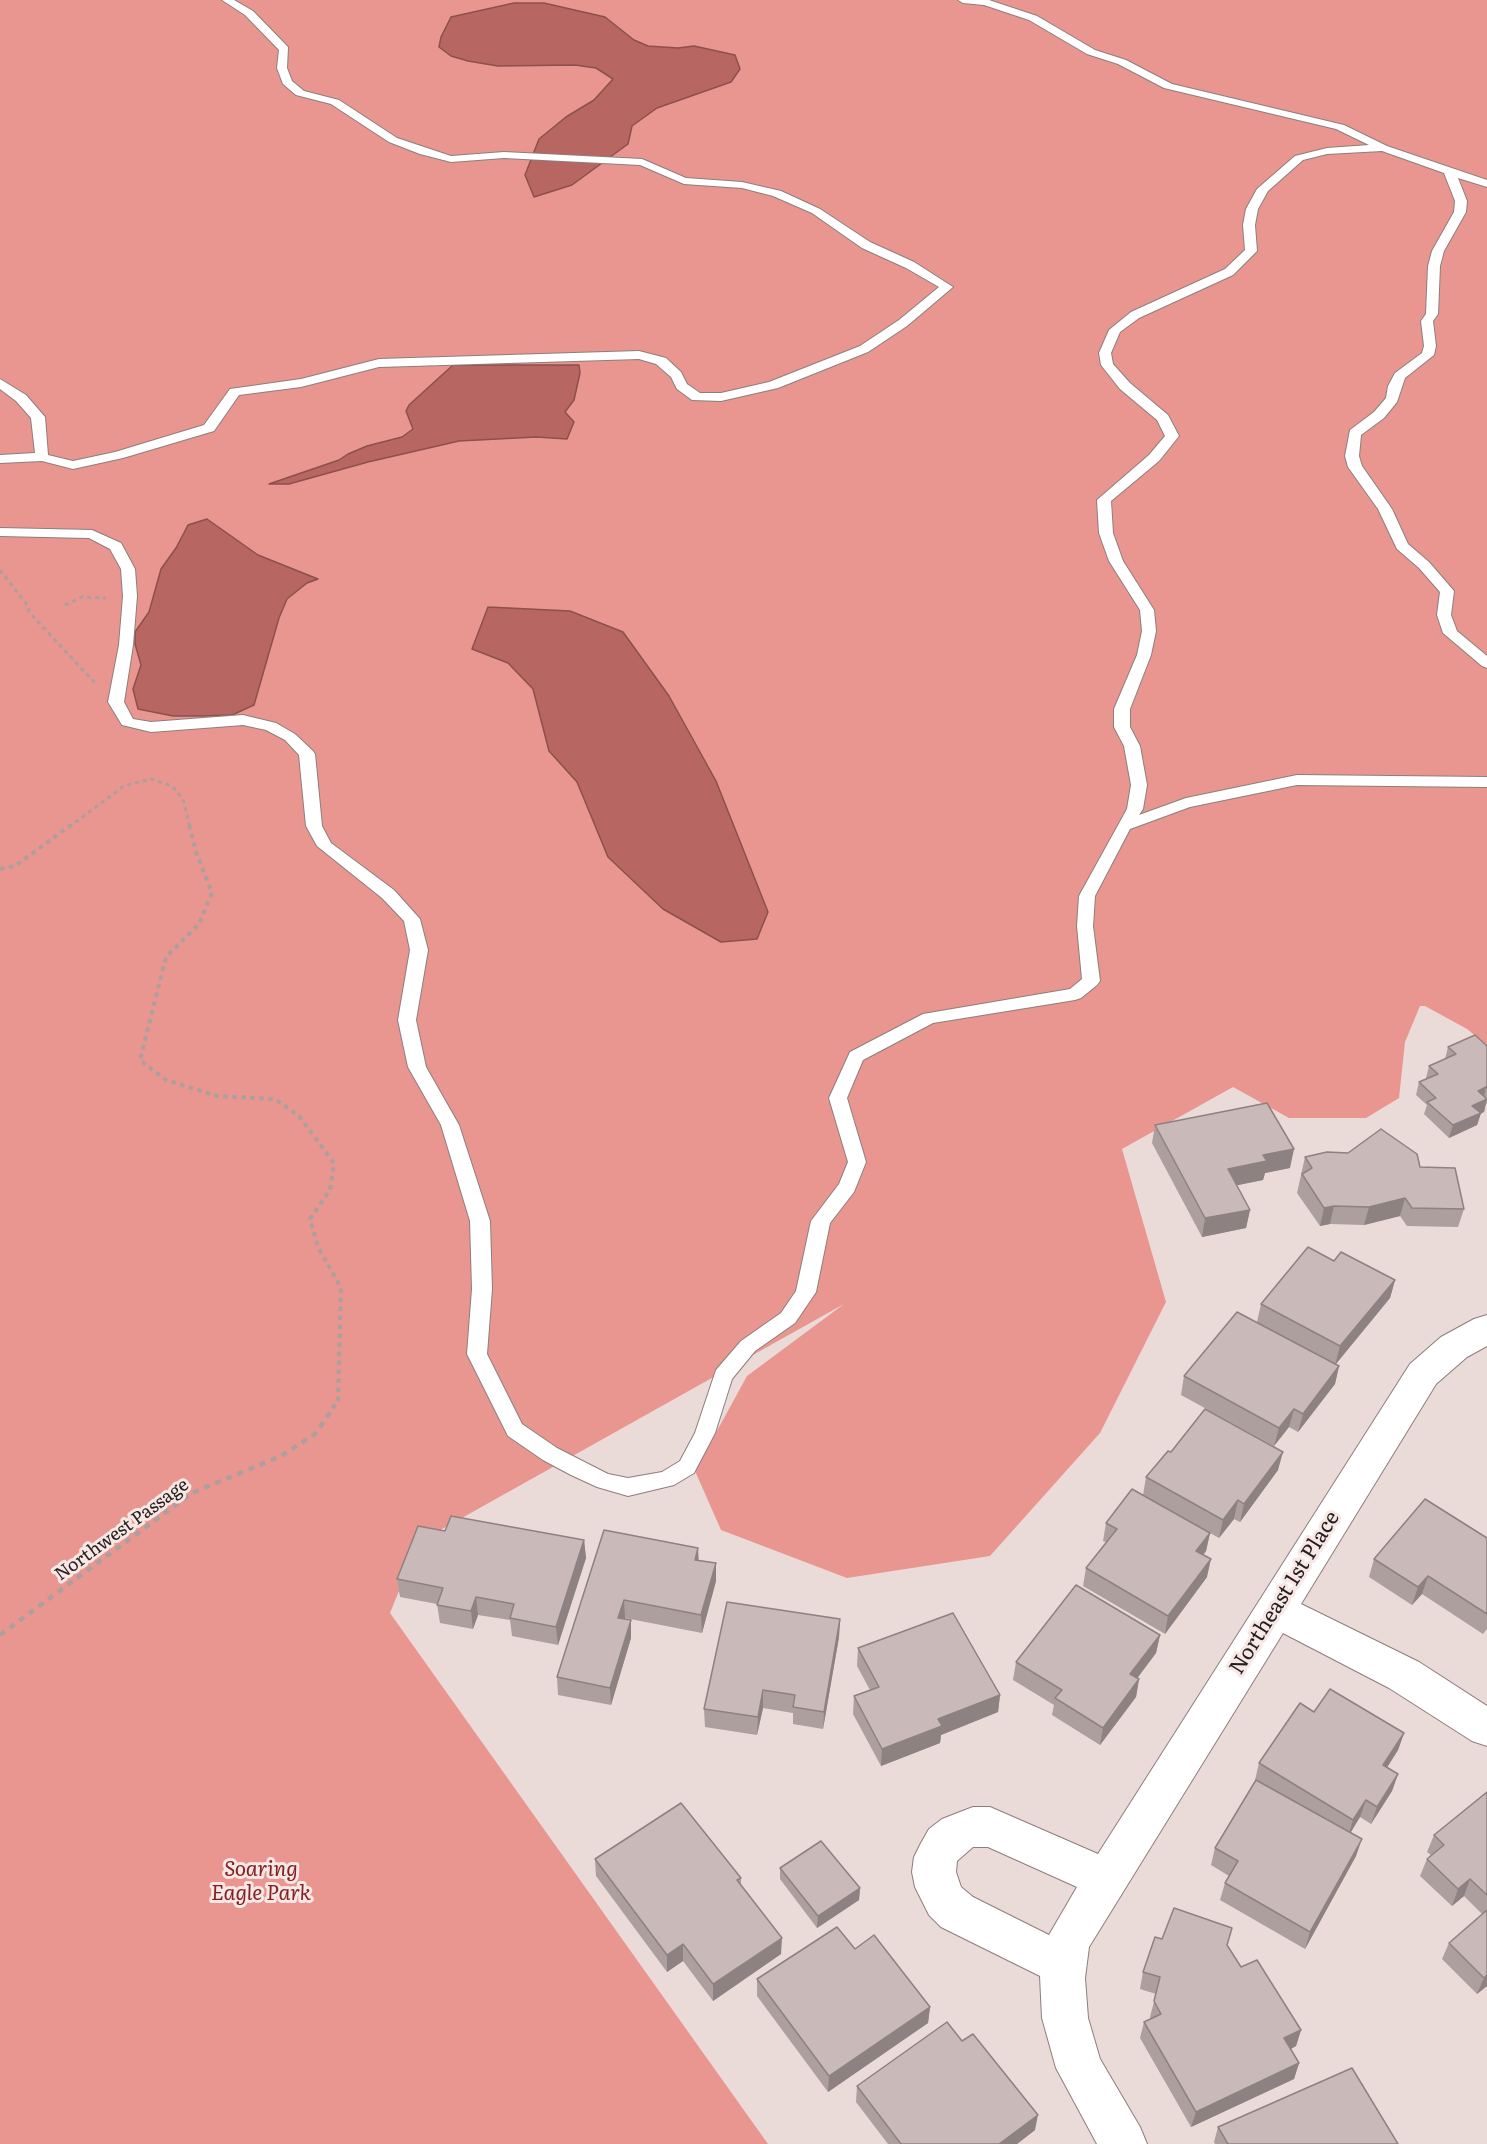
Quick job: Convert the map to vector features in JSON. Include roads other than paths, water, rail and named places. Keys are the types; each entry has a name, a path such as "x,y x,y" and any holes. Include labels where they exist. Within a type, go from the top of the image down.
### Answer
{"street":[{"name":"Northeast 1st Place","path":"1123,2144 1079,2068 1065,2018 1062,1978 1068,1941 1423,1374 1454,1347 1487,1329"},
{"path":"1275,1610 1404,1675 1487,1728"},
{"path":"1064,1965 957,1912 945,1901 937,1887 934,1872 936,1857 944,1843 957,1833 973,1827 990,1827 1107,1880"}],"lane":[{"path":"0,459 42,457 73,465 118,455 209,428 234,393 301,383 378,363 639,356 661,361 676,375 682,386 697,397 721,397 773,385 864,349 903,323 947,287 910,265 866,245 816,211 777,193 742,185 684,181 642,162 504,155 451,159 393,140 335,102 300,93 287,82 282,68 284,49 249,13 227,0"},
{"path":"963,0 985,2 1033,18 1091,52 1122,62 1168,86 1340,126 1383,148 1487,184"},
{"path":"0,532 92,534 116,546 128,569 130,596 126,645 116,702 128,722 151,727 243,720 271,726 290,737 307,754 314,826 326,846 388,894 412,919 419,950 407,1020 417,1067 450,1125 480,1221 482,1289 477,1354 515,1430 550,1454 604,1481 628,1486 667,1479 687,1467 705,1433 723,1376 748,1346 788,1318 806,1292 821,1221 847,1187 857,1162 838,1098 856,1056 929,1018 1075,994 1090,981 1090,956 1085,926 1087,896 1135,809 1139,785 1132,746 1122,727 1122,709 1144,655 1149,631 1147,610 1116,561 1106,533 1104,500 1154,458 1172,436 1163,418 1125,386 1107,365 1105,353 1115,330 1135,315 1229,272 1251,251 1249,225 1252,209 1263,189 1299,158 1328,151 1383,148"},
{"path":"1450,173 1461,201 1460,212 1438,251 1434,266 1432,314 1426,321 1430,346 1428,355 1400,376 1394,386 1392,399 1379,415 1354,433 1352,456 1355,467 1373,489 1385,509 1402,546 1424,565 1447,591 1444,615 1450,633 1487,663"},
{"path":"0,383 21,398 38,417 42,457"},
{"path":"1124,826 1186,803 1297,780 1487,782"}],"park label":[{"name":"Soaring Eagle Park","path":"261,1882"}]}
